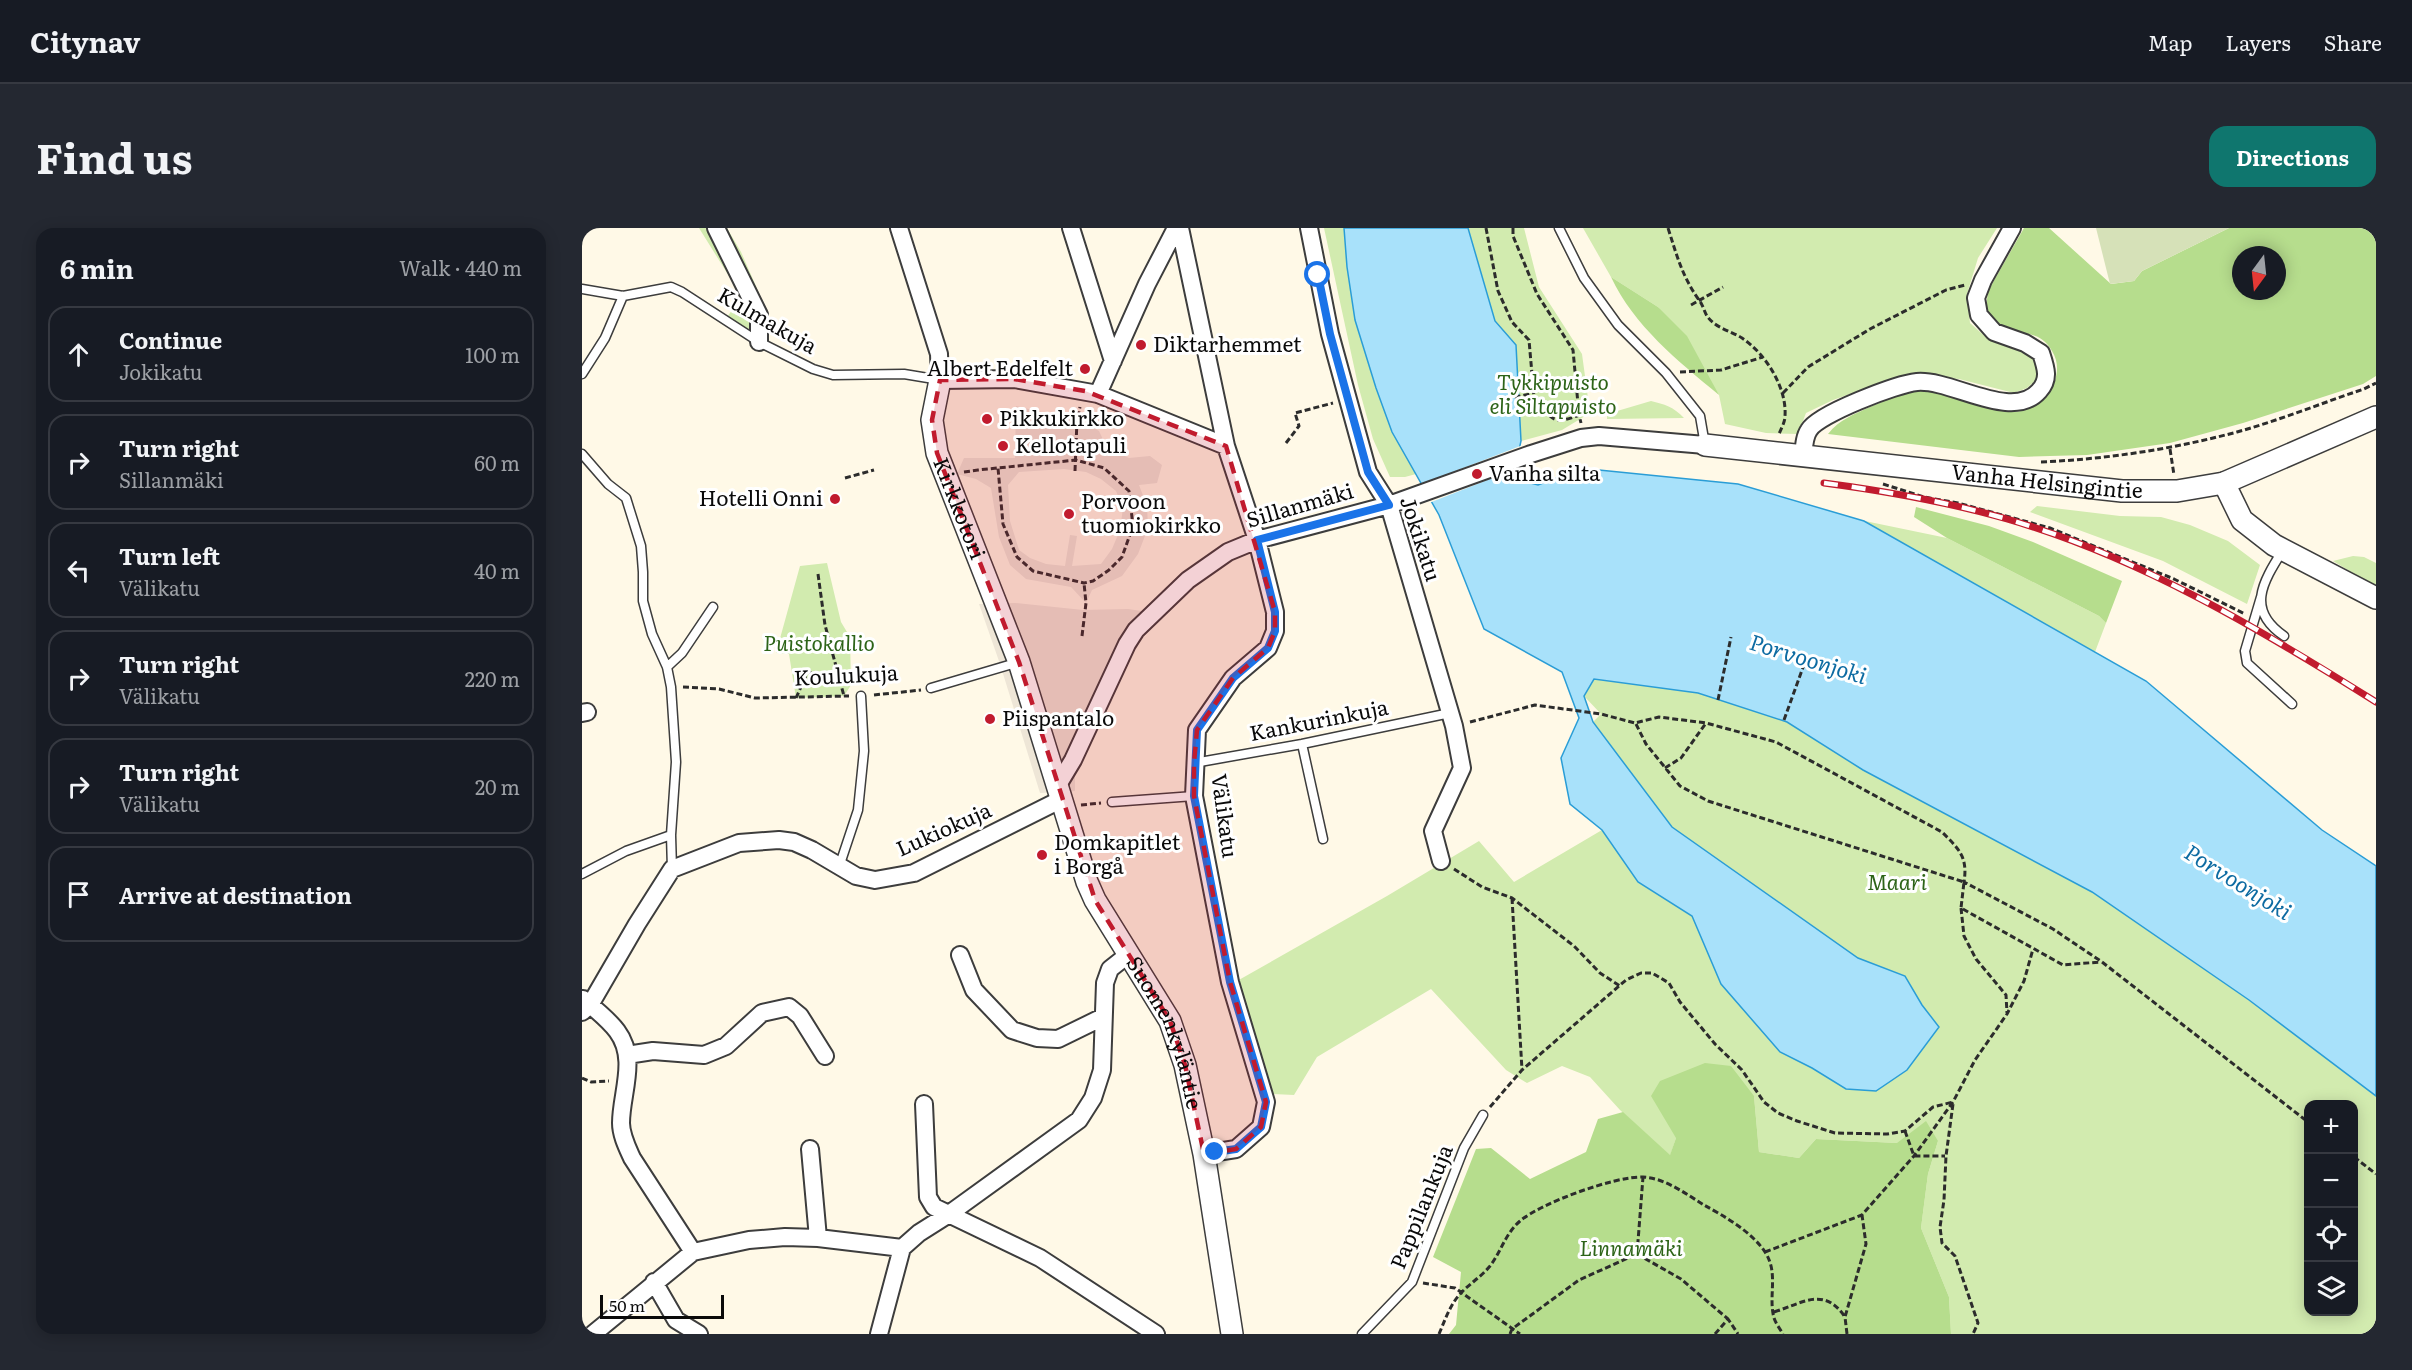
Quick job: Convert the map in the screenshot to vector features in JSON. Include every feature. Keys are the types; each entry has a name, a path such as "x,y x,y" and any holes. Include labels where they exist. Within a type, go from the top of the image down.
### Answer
{"street":[{"path":"716,228 759,315 761,329 759,342"},
{"path":"899,228 939,354 940,380 1014,379 1092,393 1226,446"},
{"path":"1071,228 1113,361"},
{"path":"1092,393 1113,361 1147,284 1178,228"},
{"name":"Välikatu","path":"1178,228 1226,446 1257,540 1275,612 1275,631 1268,648 1233,678 1197,730 1194,796 1230,982 1266,1102 1261,1127 1236,1149 1204,1154"},
{"name":"Jokikatu","path":"1309,228 1330,334 1368,472 1389,505 1452,719 1462,768 1433,831 1440,861"},
{"path":"1803,457 1809,428 1822,417 1875,394 1917,382 1944,385 1998,401 2021,403 2035,396 2045,385 2047,372 2041,353 2025,343 1994,332 1979,315 1976,298 1983,280 2012,228"},
{"name":"Kirkkotori","path":"940,380 932,420 937,453 1019,662 1066,797"},
{"name":"Vanha Helsingintie","path":"1704,445 2122,491 2177,491 2224,483 2376,417"},
{"name":"Sillanmäki","path":"1066,797 1073,760 1127,644 1136,630 1188,580 1228,552 1257,540 1389,505 1581,438 1599,436 1704,445"},
{"path":"2224,483 2242,520 2283,550 2376,598"},
{"name":"Lukiokuja","path":"672,869 739,843 779,840 794,842 812,850 856,876 875,880 914,873 1066,797"},
{"name":"Suomenkyläntie","path":"1066,797 1077,856 1087,882 1095,900 1170,1021 1185,1065 1204,1154 1232,1334"},
{"path":"672,869 585,1005 617,1031 627,1054 621,1123 625,1143 632,1158 693,1252"},
{"path":"879,1334 902,1248 919,1233 1079,1120 1093,1098 1102,1070 1105,983 1110,969 1129,954"},
{"path":"960,955 974,990 1012,1030 1037,1038 1058,1039 1103,1017"},
{"path":"627,1054 653,1051 704,1055 726,1046 762,1013 789,1007 800,1016 825,1056"},
{"path":"924,1104 928,1197 934,1207 1040,1258 1156,1334"},
{"path":"810,1149 818,1238"},
{"path":"593,1334 693,1252 749,1240 818,1238 902,1248"},
{"path":"654,1282 676,1320 699,1334"}],"lane":[{"path":"1559,228 1584,278 1618,326 1666,373 1700,416 1704,445"},
{"name":"Kulmakuja","path":"582,289 623,296 671,287 759,342 813,369 833,375 904,374 940,380"},
{"path":"582,374 605,338 623,296"},
{"path":"582,454 608,484 626,498 640,546 643,601 652,634 667,667 671,687 676,762 671,835 672,869"},
{"path":"2283,550 2261,597 2245,651 2247,663 2292,704"},
{"path":"2261,597 2264,618 2284,636"},
{"path":"667,667 682,653 713,607"},
{"path":"931,688 957,683 1019,662"},
{"path":"838,867 858,810 864,751 861,696"},
{"name":"Kankurinkuja","path":"1194,763 1452,719"},
{"path":"1302,744 1323,839"},
{"path":"1112,802 1194,796"},
{"path":"582,874 626,851 671,835"},
{"name":"Pappilankuja","path":"1362,1334 1412,1282 1464,1149 1483,1115"}],"path":[{"path":"1486,228 1498,291 1512,322 1529,340 1534,397"},
{"path":"1513,228 1512,236 1537,294 1573,350 1581,438"},
{"path":"1668,228 1682,274 1700,300 1708,318 1743,338 1763,357 1783,393 1785,418 1778,438"},
{"path":"1783,393 1808,367 1869,329 1946,290 1983,280"},
{"path":"1691,305 1723,287"},
{"path":"1666,373 1721,370 1763,357"},
{"path":"2035,462 2088,460 2170,448 2239,431 2364,389 2376,382"},
{"path":"1075,471 1077,420 1092,393"},
{"path":"1497,401 1528,394 1534,397 1549,418 1559,421 1579,415"},
{"path":"1286,443 1299,426 1295,413 1348,400"},
{"path":"2170,448 2177,491"},
{"path":"945,477 978,470 1076,460 1104,468 1129,491 1133,526 1122,556 1109,570 1093,581 1084,583 1033,571 1017,557 1002,524 998,468"},
{"path":"845,478 874,470"},
{"path":"1880,483 1924,497 1958,502 2050,528 2174,579 2255,619"},
{"path":"818,574 825,625 844,696"},
{"path":"1082,636 1086,603 1084,583"},
{"path":"1718,700 1731,637"},
{"path":"1784,720 1806,659"},
{"path":"796,698 808,671 822,679 839,678"},
{"name":"Koulukuja","path":"671,687 719,689 755,698 861,696 931,688"},
{"path":"1452,719 1535,705 1601,714 1635,723 1659,717 1706,723 1776,742 1942,832 1958,847 1967,865 1960,908 1964,936 1976,959 2006,996 2007,1014"},
{"path":"1635,723 1646,744 1680,786 1708,801 1964,882 2054,929 2102,962 2304,1119"},
{"path":"1665,768 1681,758 1706,723"},
{"path":"1066,797 1112,802"},
{"path":"1440,861 1482,887 1512,898 1574,946 1600,974 1620,986"},
{"path":"1512,898 1522,1070"},
{"path":"1960,908 2063,965 2102,962"},
{"path":"1765,1252 1862,1215 1914,1156 1953,1102 1975,1060 2007,1014 2024,981 2033,949"},
{"path":"1483,1115 1522,1070 1626,980 1641,974 1652,973 1669,983 1680,1002 1715,1044 1742,1070 1764,1102 1778,1113 1835,1133 1887,1134 1905,1131 1933,1107 1953,1102"},
{"path":"582,1078 591,1082 626,1081"},
{"path":"1953,1102 1940,1227 1942,1243 1954,1256 1978,1323 1973,1334"},
{"path":"1905,1131 1914,1156"},
{"path":"1914,1156 1946,1156"},
{"path":"2358,1160 2376,1174"},
{"path":"1636,1254 1643,1177"},
{"path":"1439,1334 1452,1305 1461,1292 1492,1264 1505,1239 1521,1221 1561,1200 1602,1183 1643,1177 1665,1182 1710,1208 1752,1238 1765,1252 1772,1269 1774,1319 1784,1334"},
{"path":"1847,1334 1845,1317 1866,1244 1862,1215"},
{"path":"1636,1254 1681,1279 1728,1319 1738,1334"},
{"path":"1510,1334 1512,1329 1579,1281 1636,1254"},
{"path":"1412,1282 1455,1288 1520,1334"},
{"path":"1774,1312 1817,1298 1837,1305 1845,1317"},
{"path":"1715,1334 1728,1319"}],"highlighted area":[{"path":"1014,379 1085,391 1226,446 1275,612 1275,631 1268,648 1233,678 1197,730 1194,763 1194,796 1230,982 1266,1102 1261,1127 1236,1149 1204,1154 1185,1065 1170,1021 1095,900 1019,662 937,453 932,420 940,380"}],"green space":[{"path":"699,228 727,228 741,252 759,293 767,320 766,340 727,317 742,297"},
{"path":"1324,228 1344,228 1355,320 1392,432 1416,474 1390,477 1373,439 1358,385"},
{"name":"Tykkipuisto eli Siltapuisto","path":"1468,228 1524,228 1539,287 1582,354 1590,413 1562,430 1521,441 1516,345 1495,321"},
{"path":"1583,228 1997,228 1978,258 1967,294 1970,323 1988,339 2022,351 2036,361 2037,379 2027,388 2014,393 1959,379 1918,375 1873,386 1833,400 1806,413 1798,434 1766,433 1725,424 1719,395 1658,307 1611,277"},
{"path":"2024,228 2049,228 2111,284 2134,281 2142,271 2229,228 2376,228 2376,376 2363,384 2243,423 2170,443 2087,455 2019,457 1828,434 1852,415 1905,393 1927,391 2012,412 2030,408 2046,396 2052,388 2057,370 2052,351 2047,344 2035,336 1998,325 1986,308 1988,291"},
{"path":"2096,228 2229,228 2142,271 2134,281 2110,284"},
{"path":"1611,277 1658,307 1687,336 1719,395 1673,356 1644,327"},
{"path":"1651,401 1669,406 1684,418 1607,419 1607,414"},
{"path":"2037,506 2120,516 2161,517 2190,525 2228,541 2260,565 2247,604 2163,561 2030,512"},
{"path":"1916,507 1989,526 2033,542 2122,581 2106,623 2099,616 1947,538 1914,517"},
{"path":"1860,520 1947,538 2099,616 2106,623 2095,652"},
{"path":"2353,556 2364,557 2376,563 2376,587 2333,561"},
{"name":"Puistokallio","path":"827,563 841,622 850,637 851,685 844,696 796,698 789,654 776,653 800,566"},
{"name":"Maari","path":"1593,679 1698,693 1787,722 1863,770 2092,892 2249,1000 2376,1096 2376,1334 1951,1334 1949,1297 1921,1228 1928,1174 1938,1141 1897,1143 1816,1139 1799,1158 1759,1152 1754,1096 1676,1138 1670,1156 1620,1110 1590,1077 1562,1066 1527,1083 1506,1070 1431,989 1317,1057 1294,1095 1273,1094 1237,981 1479,841 1514,882 1602,830 1638,882 1692,916 1721,984 1780,1052 1812,1068 1939,1027 1922,1005 1905,976 1858,958 1672,827 1593,722 1601,714 1584,696"},
{"name":"Linnamäki","path":"1705,1063 1731,1066 1754,1096 1759,1152 1799,1158 1816,1139 1897,1143 1926,1121 1938,1141 1928,1174 1921,1228 1949,1297 1951,1334 1449,1334 1456,1325 1461,1272 1433,1257 1476,1149 1491,1148 1530,1179 1586,1152 1598,1119 1623,1112 1670,1155 1676,1138 1651,1096 1660,1081"}],"shaded area":[{"path":"1016,406 1084,422 1099,431 1107,448 1129,458 1150,456 1162,465 1157,483 1139,485 1147,506 1148,528 1138,554 1122,576 1092,590 1086,603 1071,587 1026,579 1010,565 999,537 991,488 976,479 957,474 964,458 1015,458","holes":["1064,469 1086,472 1101,479 1116,491 1123,508 1120,530 1112,549 1101,564 1072,566 1077,536 1070,535 1065,566 1046,564 1030,558 1019,550 1010,521 1008,485 1019,472"]},
{"path":"1015,603 1083,610 1128,609 1162,614 1142,638 1115,687 1112,701 1075,774 1075,791 1040,793 979,604"}],"water":[{"name":"Porvoonjoki","path":"1344,228 1468,228 1495,321 1516,345 1521,441 1515,468 1520,480 1538,485 1562,476 1599,470 1738,484 1864,521 2146,681 2322,830 2376,866 2376,1096 2249,1000 2092,892 1863,770 1787,722 1698,693 1594,679 1584,696 1593,722 1672,827 1858,958 1905,976 1922,1005 1939,1027 1907,1070 1876,1091 1846,1089 1780,1052 1721,984 1692,916 1638,882 1602,830 1570,804 1561,758 1579,718 1562,672 1484,629 1439,515 1392,432 1376,388 1355,320"}],"pier":[{"name":"Vanha silta","path":"1523,445 1518,468 1429,503 1419,485"}],"railway":[{"path":"1824,483 1962,507 2007,519 2104,553 2198,597 2288,648 2376,702"}],"place":[{"name":"Diktarhemmet","path":"1141,345"},
{"name":"Albert Edelfelt","path":"1085,369"},
{"name":"Pikkukirkko","path":"987,419"},
{"name":"Kellotapuli","path":"1003,446"},
{"name":"Vanha silta","path":"1477,474"},
{"name":"Hotelli Onni","path":"835,499"},
{"name":"Porvoon tuomiokirkko","path":"1069,514"},
{"name":"Piispantalo","path":"990,719"},
{"name":"Domkapitlet i Borgå","path":"1042,855"}],"route":[{"path":"1215,1152 1236,1149 1261,1127 1266,1102 1230,982 1194,796 1197,730 1233,678 1268,648 1275,631 1275,612 1257,540 1389,505 1368,472 1330,334 1318,275"}]}
